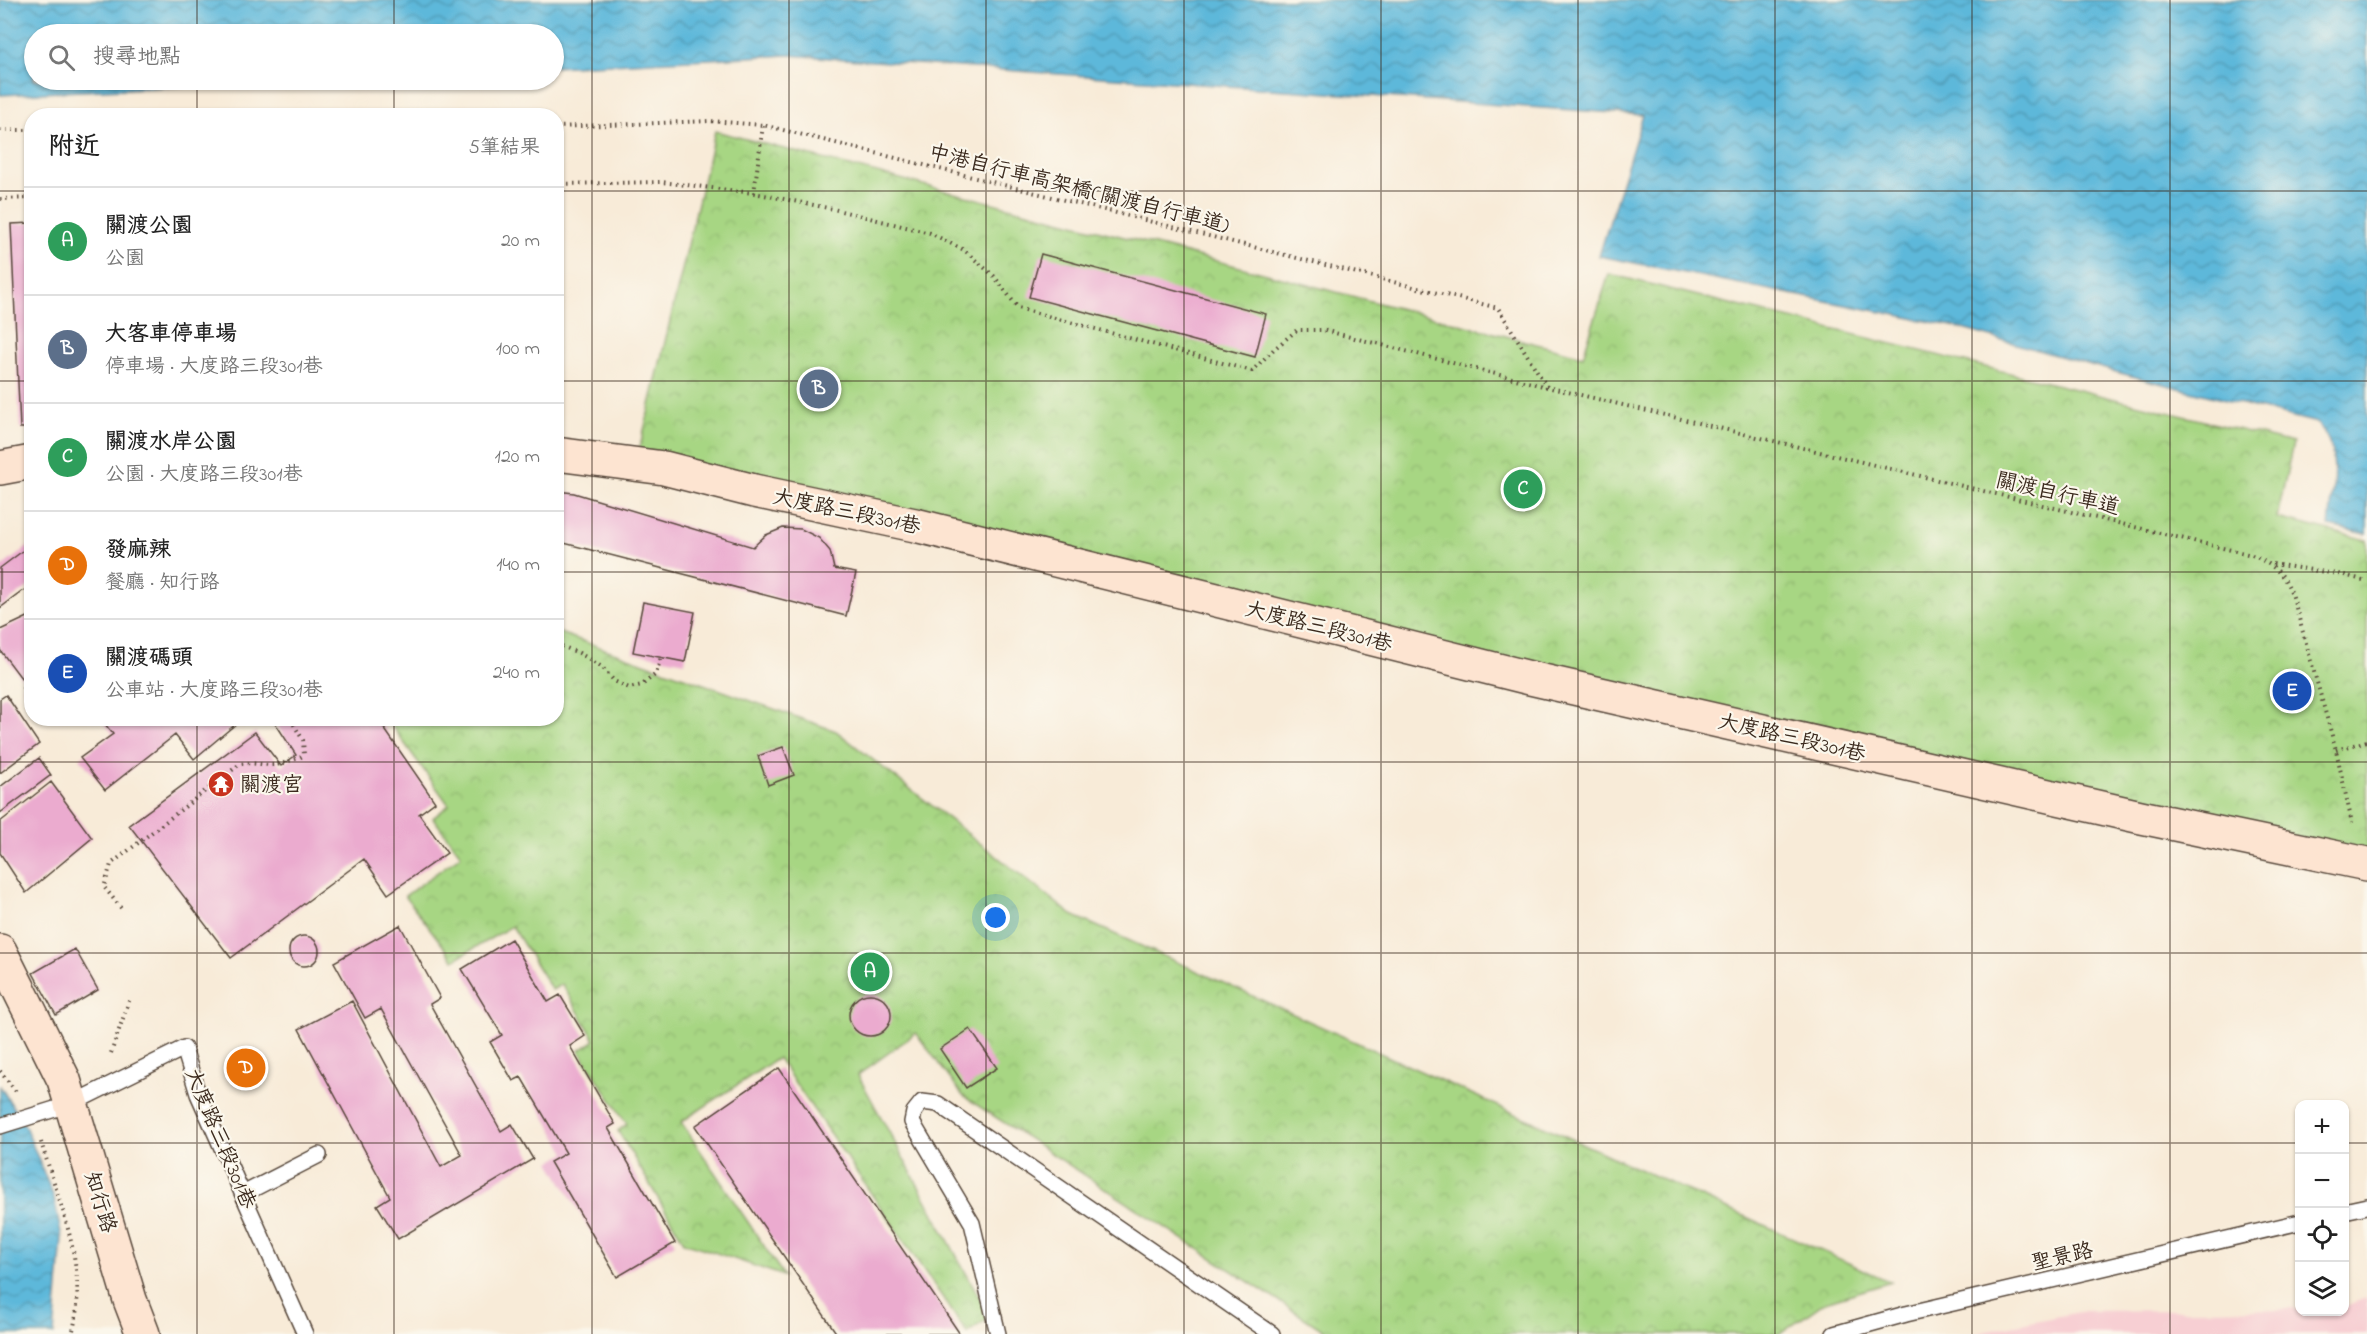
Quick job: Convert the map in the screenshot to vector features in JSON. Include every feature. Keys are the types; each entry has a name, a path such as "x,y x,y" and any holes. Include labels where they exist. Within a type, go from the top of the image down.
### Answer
{"street":[{"name":"大度路三段301巷","path":"564,455 664,468 754,491 915,525 1530,678 2141,817 2367,864"},
{"path":"0,468 24,464"},
{"path":"0,951 64,1080 71,1104"},
{"name":"知行路","path":"71,1104 130,1300 143,1334"},
{"path":"120,1334 130,1300"}],"lane":[{"name":"大度路三段301巷","path":"71,1104 184,1048 198,1094 305,1334"},
{"path":"998,1334 972,1223 912,1122 914,1112 922,1102 938,1104 1272,1334"},
{"path":"0,1126 71,1104"},
{"path":"243,1194 319,1155"},
{"path":"2349,1210 2367,1206"},
{"name":"聖景路","path":"1834,1334 1906,1314 2295,1223"}],"path":[{"name":"中港自行車高架橋(關渡自行車道)","path":"564,127 710,121 763,125 1498,308 1548,387"},
{"path":"564,184 660,182 754,193 763,125"},
{"path":"0,130 24,130"},
{"name":"關渡自行車道","path":"754,193 833,209 930,233 964,250 994,276 1018,308 1252,371 1297,330 1323,330 1548,387 2252,555 2272,564 2344,575 2367,581"},
{"path":"0,199 24,198"},
{"path":"2272,564 2286,579 2293,597 2336,750 2353,831"},
{"path":"564,647 602,667 614,681 629,688 642,685 656,674 661,657"},
{"path":"121,908 104,887 111,864 240,764 251,762 264,766 281,766 288,761 296,761 303,755 303,740 295,726"},
{"path":"2336,750 2367,741"},
{"path":"118,1034 130,998"},
{"path":"0,1071 22,1099"},
{"path":"39,1132 74,1252 78,1314 72,1334"}],"shaded area":[{"path":"2367,1297 2367,1334 1973,1334 2084,1311 2295,1309 2295,1316 2349,1316 2349,1305"}],"green space":[{"path":"715,131 1583,356 1609,274 2293,443 2277,518 2367,540 2367,859 637,460"},
{"path":"564,634 836,731 1072,915 1891,1282 1825,1302 1780,1334 1329,1334 963,1096 916,1033 858,1075 990,1317 967,1333 778,1058 681,1122 784,1276 684,1242 618,1131 627,1124 579,1051 595,1040 562,984 552,990 512,926 454,960 405,896 461,855 433,818 449,805 392,726 564,726"}],"water":[{"path":"0,0 2367,0 2367,534 2329,526 2334,472 2333,458 2325,434 2317,423 2116,372 1952,326 1599,256 1643,115 788,55 564,66 564,24 24,24 24,90 103,90 0,95"},
{"path":"0,1086 25,1126 54,1198 62,1238 54,1334 0,1334"}],"building":[{"path":"24,223 24,428 20,428 11,224"},
{"path":"1041,254 1266,314 1255,357 1029,297"},
{"path":"564,492 753,547 766,535 783,528 801,529 819,538 830,551 834,569 856,573 846,616 564,543"},
{"path":"24,550 24,590 0,608 0,568"},
{"path":"643,602 695,612 685,662 633,652"},
{"path":"24,619 24,675 21,678 0,650 0,630"},
{"path":"6,695 24,722 24,726 27,726 39,744 0,773 0,699"},
{"path":"106,726 233,726 194,759 175,735 105,790 80,758 113,734"},
{"path":"277,726 383,726 435,802 419,814 447,853 388,894 364,859 231,958 129,825 255,732 281,766 296,755"},
{"path":"783,747 794,775 768,785 758,756"},
{"path":"39,758 51,775 0,813 0,787"},
{"path":"51,782 92,838 26,893 0,853 0,822"},
{"path":"400,925 440,998 430,1004 501,1131 512,1124 533,1159 398,1239 377,1205 390,1197 299,1029 352,1001 441,1167 462,1155 381,1009 365,1018 334,962"},
{"path":"304,936 310,937 318,945 318,957 310,965 304,966 298,965 290,957 289,951 290,945 298,937"},
{"path":"511,939 548,1002 560,995 585,1036 570,1046 615,1124 608,1128 675,1243 617,1277 550,1162 566,1153 521,1077 513,1081 490,1042 502,1035 462,969"},
{"path":"75,949 98,990 56,1015 33,973"},
{"path":"870,994 885,1000 891,1015 885,1030 870,1036 855,1030 849,1015 855,1000"},
{"path":"970,1029 997,1068 966,1088 940,1049"},
{"path":"779,1068 960,1334 837,1334 695,1126"}],"place":[{"name":"大客車停車場","path":"819,389"},
{"name":"關渡水岸公園","path":"1523,489"},
{"name":"關渡碼頭","path":"2292,691"},
{"name":"關渡宮","path":"221,784"},
{"name":"關渡公園","path":"870,972"},
{"name":"發麻辣","path":"246,1068"}]}
